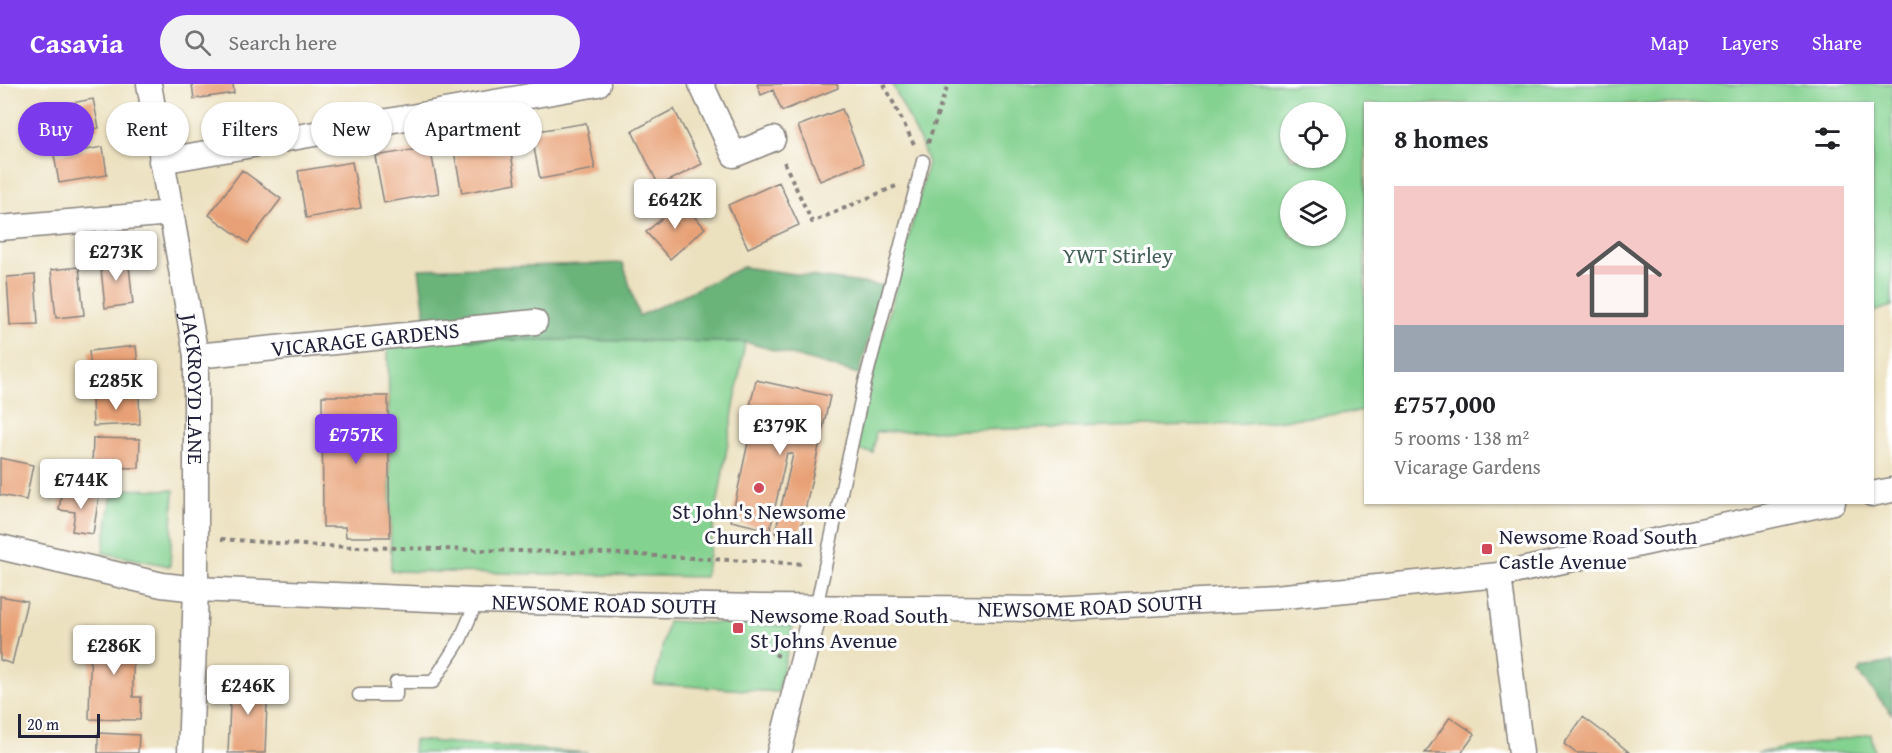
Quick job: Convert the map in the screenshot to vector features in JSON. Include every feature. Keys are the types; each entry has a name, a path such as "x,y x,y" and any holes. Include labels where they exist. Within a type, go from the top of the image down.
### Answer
{"street":[{"name":"JACKROYD LANE","path":"148,84 196,356 196,589 190,753"},
{"path":"161,161 598,84"},
{"path":"701,84 734,156 772,139"},
{"path":"0,228 171,213"},
{"name":"VICARAGE GARDENS","path":"196,356 535,322"},
{"path":"1874,494 1892,490"},
{"name":"NEWSOME ROAD SOUTH","path":"0,547 162,585 196,589 477,601 816,608 1051,609 1275,597 1499,574 1824,504"},
{"path":"1499,574 1521,753"},
{"path":"779,753 816,608"}],"lane":[{"path":"816,608 865,382 922,161"},
{"path":"359,695 396,694 396,682 433,682 460,640 477,601"}],"path":[{"path":"884,84 922,161"},
{"path":"922,161 948,84"},
{"path":"772,139 812,222 919,177"},
{"path":"196,537 318,546 589,553 805,564"},
{"path":"760,607 760,636 774,654 801,666"}],"green space":[{"name":"YWT Stirley","path":"892,84 1892,84 1892,306 1874,311 1874,102 1364,102 1364,411 1246,424 876,432 873,453 854,449 928,163 920,141"},
{"path":"623,263 639,316 743,267 883,286 859,374 745,342 428,339 419,269"},
{"path":"428,339 745,342 705,577 391,571 388,343"},
{"path":"113,489 174,490 170,566 103,553"},
{"path":"668,621 793,626 778,692 654,684"},
{"path":"1892,662 1892,714 1858,673 1861,668"},
{"path":"1871,734 1875,753 1757,753"},
{"path":"414,740 588,753 413,753"}],"building":[{"path":"192,84 233,84 234,93 194,99"},
{"path":"757,84 837,84 838,88 782,111 773,90 761,95"},
{"path":"93,99 94,102 77,102"},
{"path":"94,104 99,128 94,129"},
{"path":"674,109 702,164 659,186 632,131"},
{"path":"842,109 864,163 820,181 798,126"},
{"path":"586,123 595,169 540,179 536,156 542,156 542,130"},
{"path":"103,147 107,175 59,183 54,156 94,156 94,148"},
{"path":"404,151 404,156 432,156 439,193 384,203 375,156 392,156 392,153"},
{"path":"455,156 511,156 516,183 462,193"},
{"path":"352,162 361,208 306,218 298,171"},
{"path":"242,170 281,199 248,243 209,215"},
{"path":"779,182 799,225 748,248 728,205"},
{"path":"681,202 705,228 670,259 646,232"},
{"path":"128,256 133,304 105,308 100,259"},
{"path":"79,267 84,315 56,318 51,270"},
{"path":"35,275 38,324 10,325 7,277"},
{"path":"136,346 139,375 92,379 89,351"},
{"name":"St John's Newsome Church Hall","path":"756,380 830,396 799,538 775,533 793,454 787,453 770,530 731,521 752,424 746,423"},
{"path":"139,396 140,424 93,426 92,398"},
{"path":"322,396 388,396 390,537 346,537 345,527 323,527"},
{"path":"93,438 140,439 139,468 92,467"},
{"path":"0,458 33,465 26,500 0,495"},
{"path":"62,490 99,496 93,534 72,531 75,512 59,510"},
{"path":"0,596 27,601 12,664 0,660"},
{"path":"91,631 141,631 141,652 133,652 133,697 141,697 140,720 89,719"},
{"path":"231,678 268,680 265,753 228,753"},
{"path":"1450,717 1475,734 1462,752 1464,753 1425,753"},
{"path":"1583,717 1630,753 1576,753 1564,744"},
{"path":"98,733 139,735 138,753 98,753"}],"place":[{"name":"St John's Newsome Church Hall","path":"759,488"},
{"name":"Newsome Road South Castle Avenue","path":"1487,549"},
{"name":"Newsome Road South St Johns Avenue","path":"738,628"}]}
